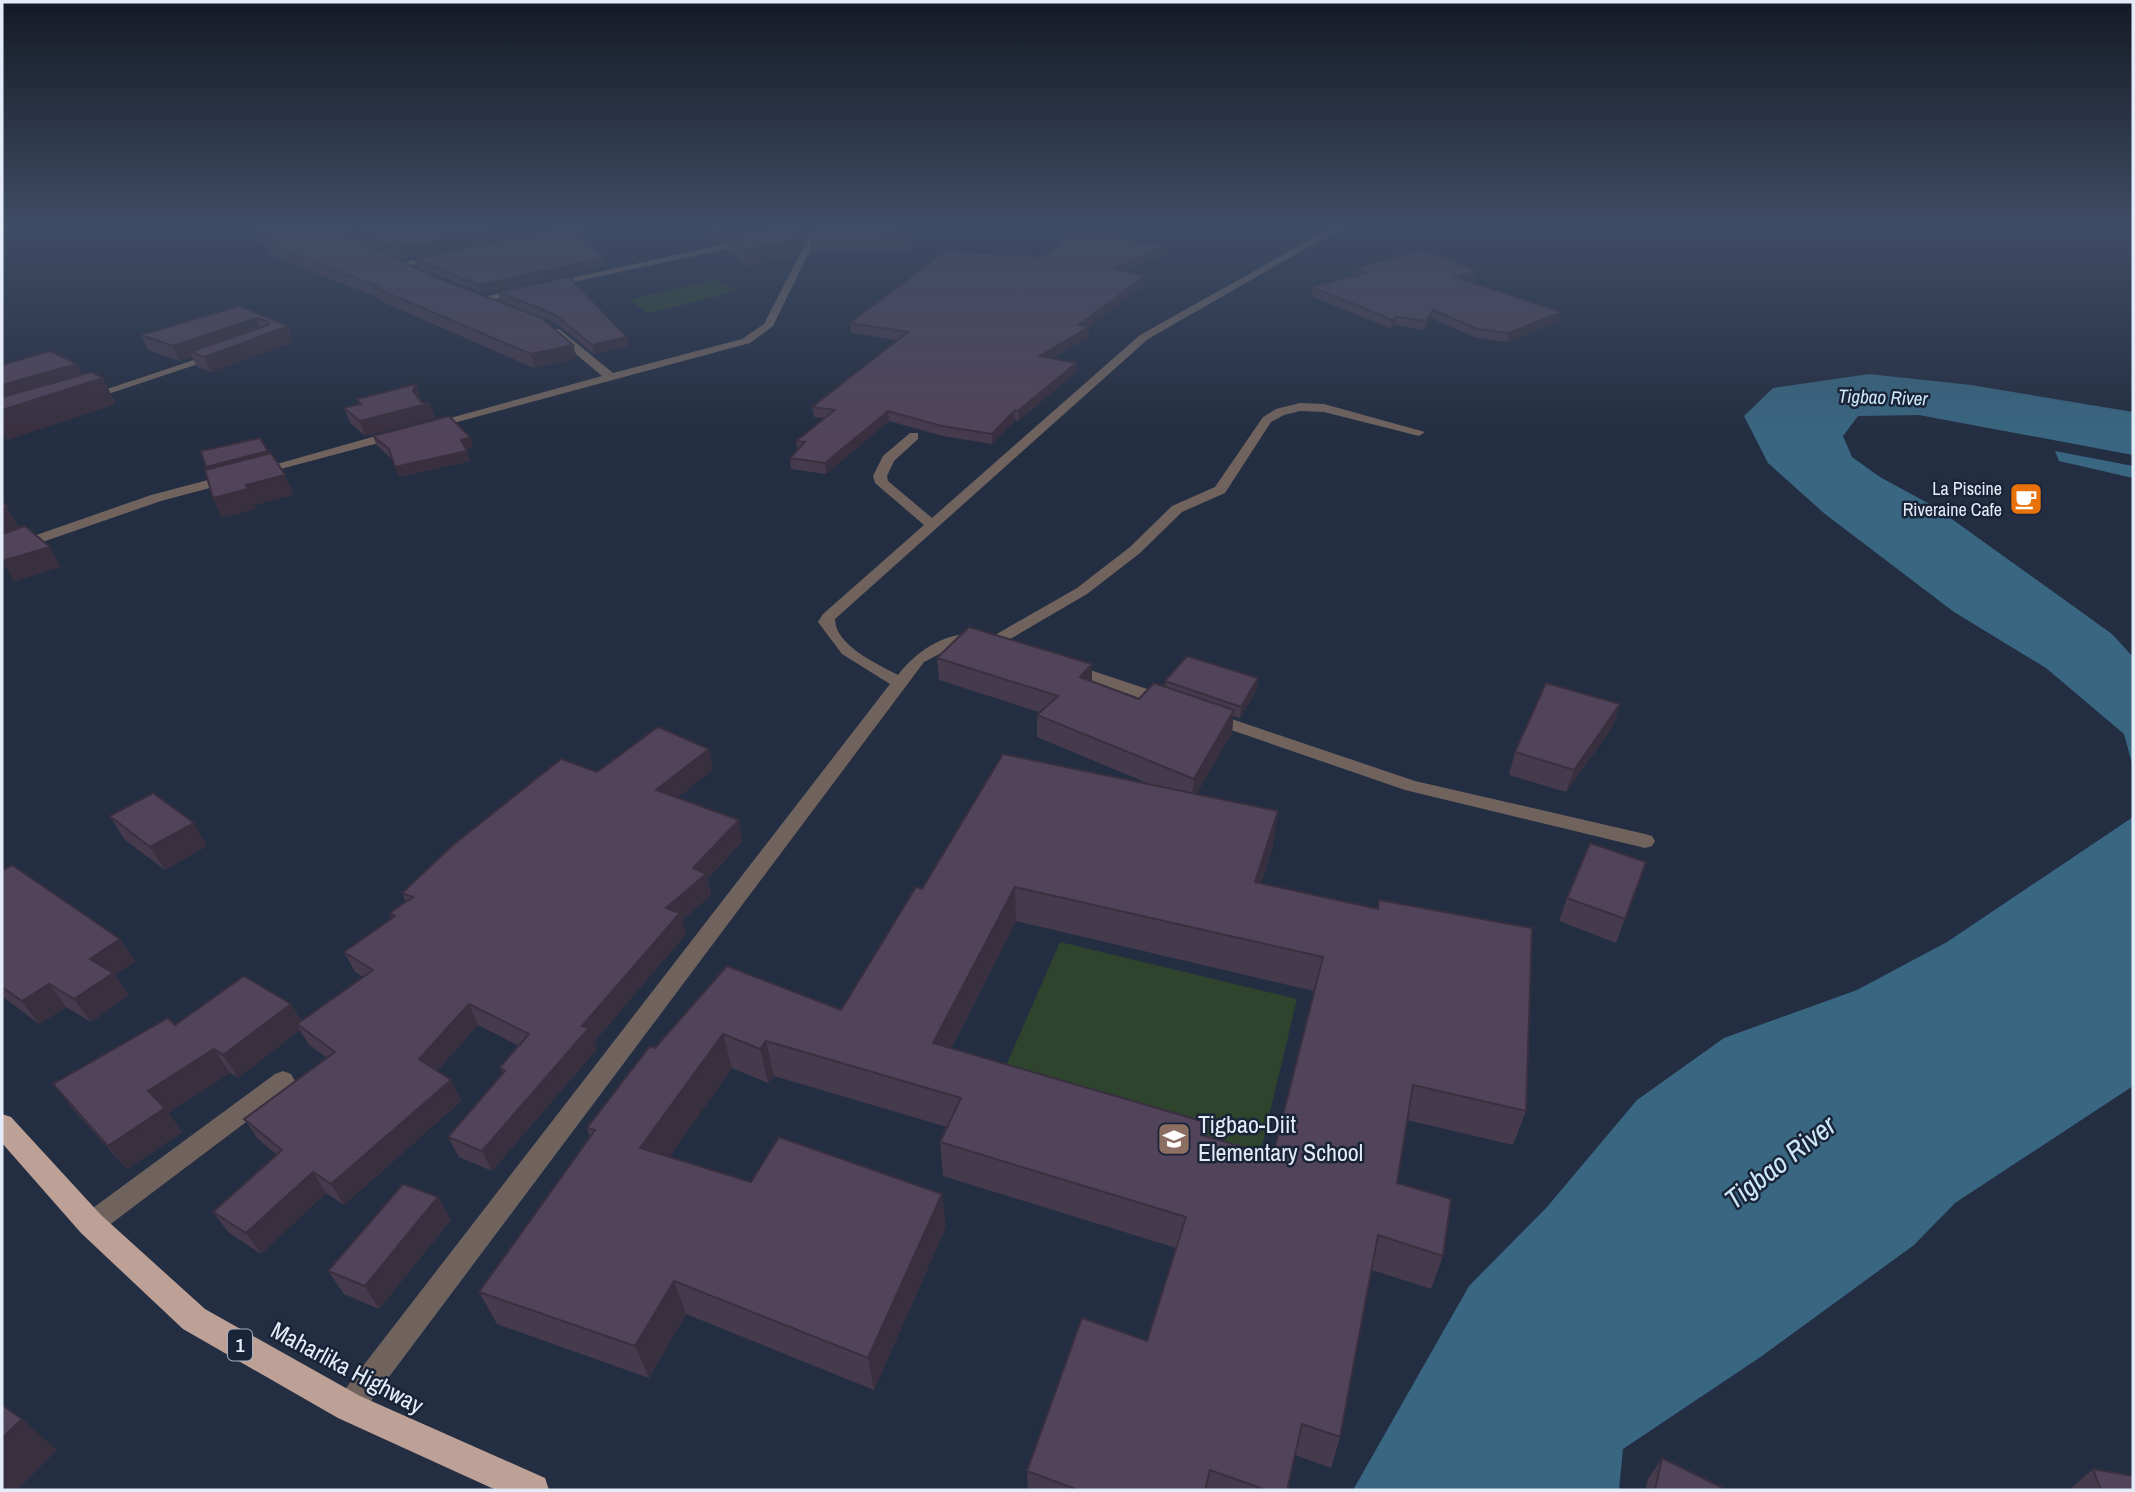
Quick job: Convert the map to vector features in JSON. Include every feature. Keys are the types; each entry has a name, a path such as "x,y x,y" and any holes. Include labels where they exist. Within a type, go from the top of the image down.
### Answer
{"highway":[{"name":"Maharlika Highway","path":"2,1125 11,1139 91,1224 194,1319 349,1407 533,1490"}],"street":[{"path":"490,295 478,297 506,308"},
{"path":"2,552 156,498 724,349 758,335 768,326 784,295"},
{"path":"900,682 856,658 839,643 826,622 932,524 1144,337 1219,295"},
{"path":"540,321 551,327 612,378"},
{"path":"74,401 232,350"},
{"path":"994,642 1082,591 1135,550 1177,509 1220,490 1267,420 1280,412 1300,407 1324,408 1419,432"},
{"path":"430,411 458,411 464,417"},
{"path":"914,436 888,459 880,476 882,483 932,524"},
{"path":"349,1407 918,659 936,646 958,640 981,639 1019,651"},
{"path":"1045,660 1411,786 1645,841"},
{"path":"91,1224 283,1081"}],"green space":[{"path":"651,295 723,295 649,313 629,300"},
{"path":"1060,942 1297,999 1260,1154 998,1084"}],"water":[{"name":"Tigbao River","path":"1869,374 1971,385 2133,412 2133,455 1919,415 1858,416 1843,436 1852,457 1880,477 1935,507 2112,634 2133,657 2133,767 2124,734 2046,668 1954,612 1825,514 1768,463 1744,416 1773,388"},
{"path":"2055,451 2133,466 2133,478 2059,461"},
{"name":"Tigbao River","path":"2133,817 2133,1086 1955,1203 1914,1245 1762,1356 1623,1449 1619,1490 1353,1490 1469,1286 1547,1207 1637,1100 1724,1038 1857,990 1947,942"}],"building":[{"path":"391,295 481,295 542,318 573,345 531,354"},
{"path":"505,295 586,295 627,337 592,345 554,314"},
{"path":"888,295 1120,295 1079,325 1089,327 1040,356 1076,363 1018,411 1015,410 992,434 942,426 888,411 825,463 790,458 805,442 796,441 835,410 812,407 908,332 850,323"},
{"path":"1330,295 1508,295 1561,312 1509,333 1478,329 1433,310 1426,321 1397,317 1392,320"},
{"path":"239,306 288,326 205,357 190,352 268,325 269,322 257,318 173,346 141,335"},
{"path":"50,351 77,364 2,385 2,365"},
{"path":"92,372 103,378 2,410 2,397"},
{"path":"416,384 413,391 421,402 430,403 360,421 344,408 361,404 357,399"},
{"path":"449,416 470,437 461,440 467,451 395,467 389,449 373,436"},
{"path":"260,438 268,451 206,467 201,451"},
{"path":"271,453 285,475 246,485 248,489 213,498 205,470"},
{"path":"25,526 50,547 2,561 2,534"},
{"path":"969,627 1092,664 1080,677 1139,699 1154,683 1234,710 1194,779 1037,715 1058,696 937,658"},
{"path":"1187,656 1258,678 1241,707 1165,681"},
{"path":"1546,683 1620,704 1574,770 1515,752"},
{"path":"658,727 709,749 656,790 739,820 693,868 706,874 666,908 680,913 582,1026 589,1028 482,1151 448,1137 505,1071 500,1067 529,1034 469,1004 419,1059 451,1080 331,1184 313,1172 246,1233 213,1212 282,1150 244,1119 335,1052 297,1024 373,970 344,952 395,916 390,913 413,897 402,893 453,845 561,759 597,772"},
{"path":"1003,754 1278,811 1255,882 1378,909 1379,900 1532,928 1526,1111 1413,1085 1397,1183 1451,1199 1443,1256 1378,1235 1340,1437 1302,1424 1287,1490 1266,1490 1210,1470 1205,1490 1078,1490 1027,1471 1082,1318 1147,1341 1186,1217 940,1142 961,1098 766,1041 760,1049 723,1034 640,1148 751,1182 779,1137 942,1194 868,1358 674,1281 635,1346 479,1292 595,1130 587,1128 650,1046 655,1048 727,966 841,1010 916,887 922,889","holes":["1015,887 1323,957 1273,1155 1201,1135 1205,1122 933,1043"]},
{"path":"153,793 194,823 150,847 110,816"},
{"path":"1590,843 1646,862 1625,919 1567,898"},
{"path":"12,865 120,939 90,959 113,973 74,999 49,984 22,1001 2,987 2,871"},
{"path":"244,976 291,1004 223,1055 214,1049 148,1091 165,1108 108,1146 53,1084 168,1018 175,1025"},
{"path":"403,1184 438,1197 365,1286 328,1271"},
{"path":"2,1405 22,1419 2,1438"},
{"path":"1662,1458 1727,1490 1655,1490"},
{"path":"2093,1469 2133,1476 2133,1490 2101,1490"}],"place":[{"name":"La Piscine Riveraine Cafe","path":"2026,499"},
{"name":"Tigbao-Diit Elementary School","path":"1174,1139"}]}
